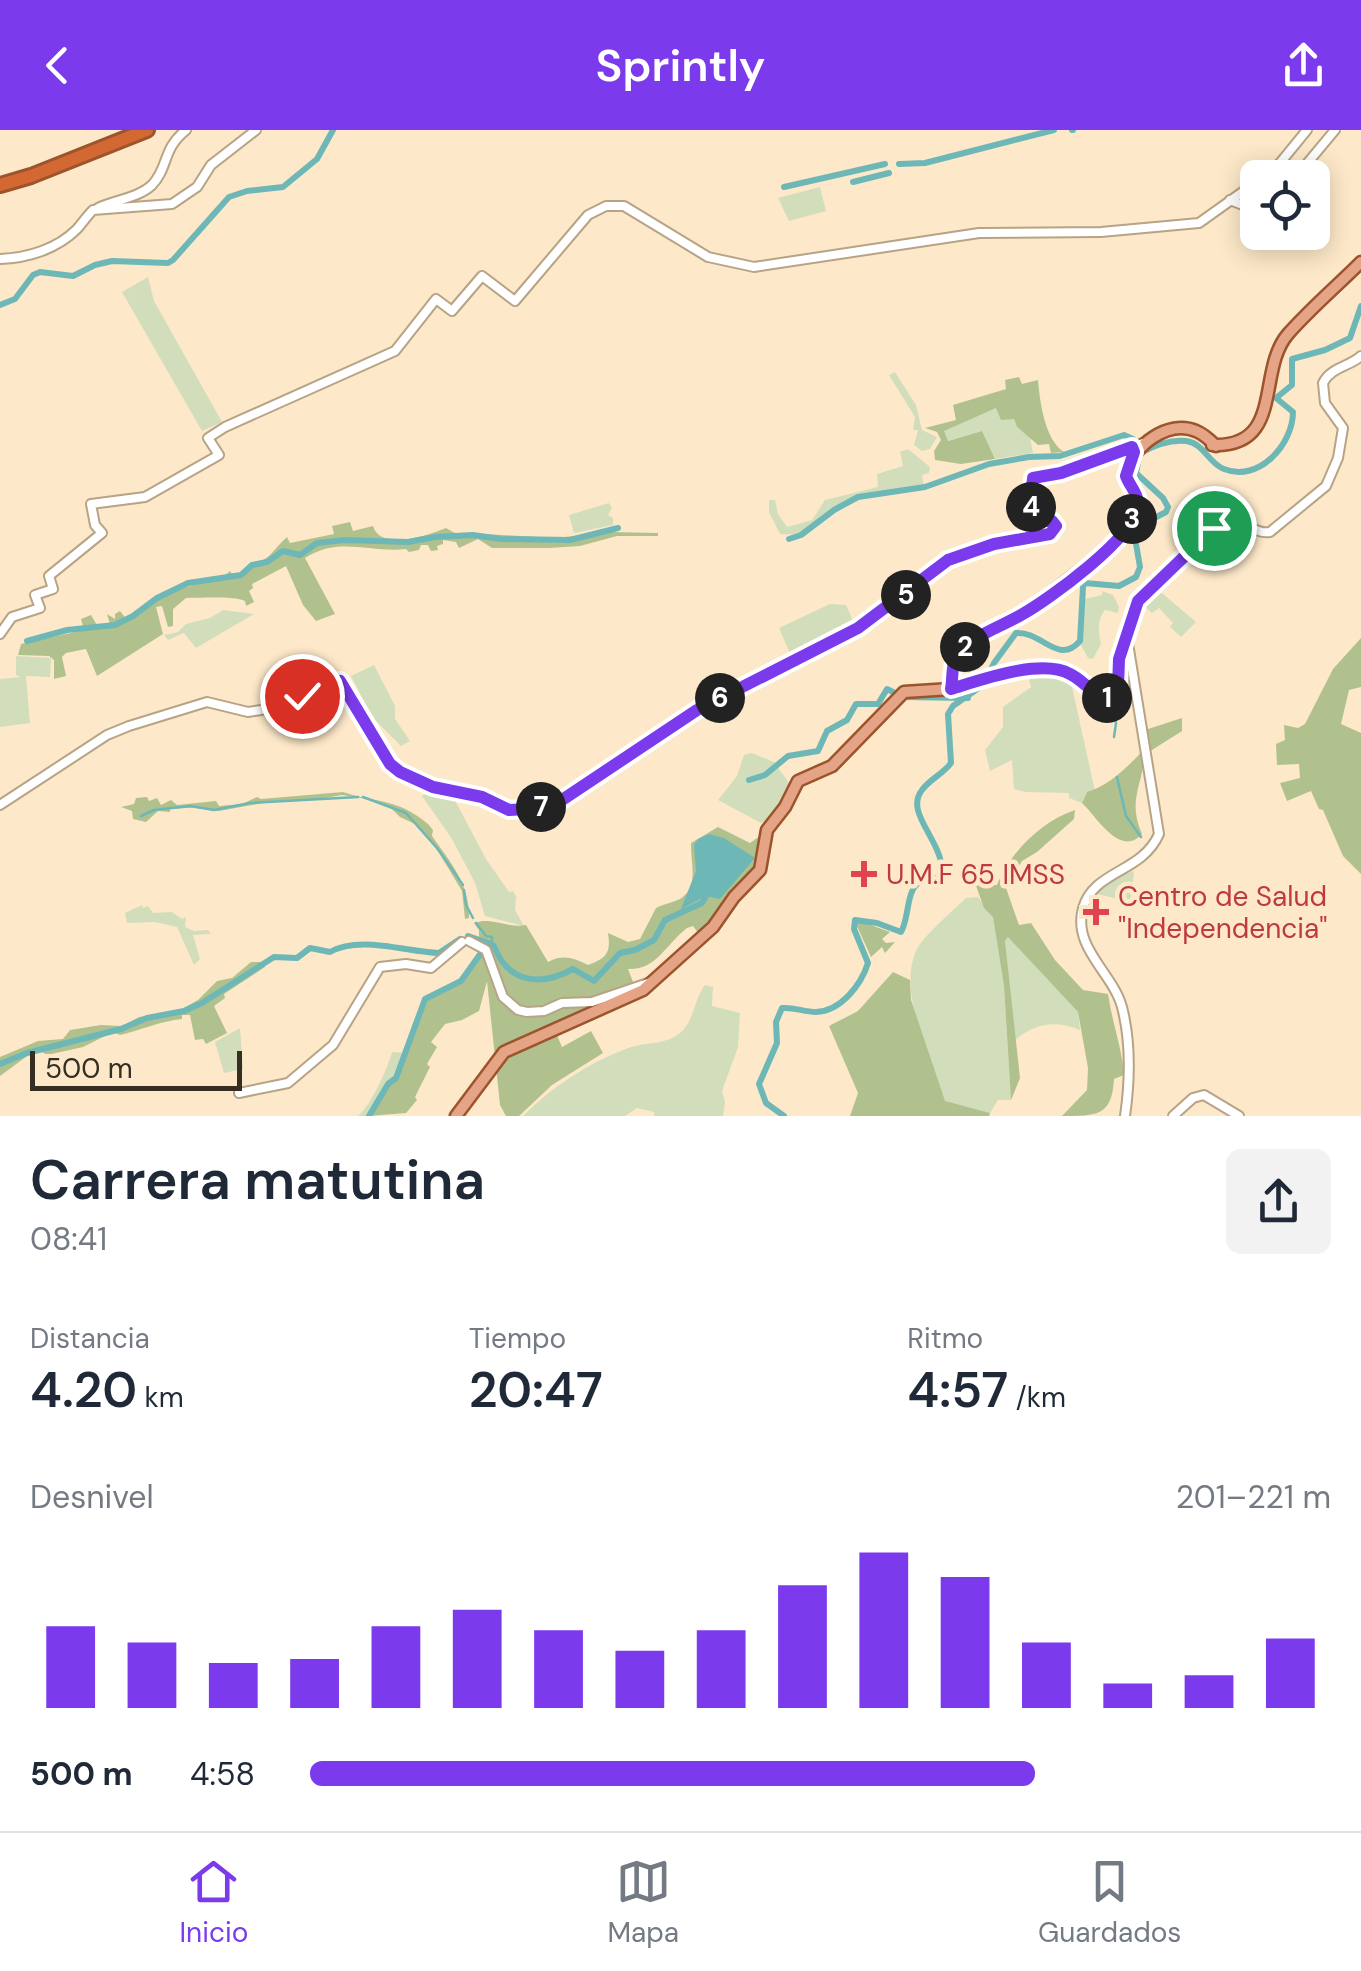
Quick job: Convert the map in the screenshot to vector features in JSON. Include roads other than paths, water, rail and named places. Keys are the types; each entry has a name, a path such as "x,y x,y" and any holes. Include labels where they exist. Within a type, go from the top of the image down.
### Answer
{"highway":[{"path":"0,182 132,130"},
{"path":"0,182 52,168 147,130"}],"main road":[{"path":"0,259 45,250 67,237 94,210 152,185 171,144 186,130"},
{"path":"94,210 172,204 197,187 211,166 256,130"},
{"path":"1282,160 1307,130"},
{"path":"1310,160 1335,130"},
{"path":"0,634 12,617 40,608 34,595 53,589 49,576 102,533 95,526 91,504 145,498 219,455 208,438 384,351 395,350 436,299 452,312 482,276 515,301 588,214 600,208 624,206 708,257 754,267 974,234 1101,232 1199,223 1240,193"},
{"path":"1230,200 1240,204"},
{"path":"638,215 643,202"},
{"path":"0,804 108,735 130,726 207,702 248,712 340,681 390,764 423,784 482,797 509,810 550,808 697,710 858,628 948,560 994,544 1050,534 1056,526 1050,520 1035,522 1029,517 1033,478 1061,473 1169,433 1188,434 1216,446 1239,442 1255,430 1266,405 1274,362 1288,334 1306,323 1361,265"},
{"path":"456,1116 504,1052 624,1001 655,982 713,927 734,897 758,873 767,830 785,808 796,782 832,766 899,696 951,689 1030,670 1060,670 1099,695 1111,698 1118,688 1119,659 1138,601 1226,520 1236,520 1262,534 1270,532 1326,486 1341,446 1342,428 1325,403 1323,384 1333,371 1361,356"},
{"path":"951,689 954,661 968,644 1042,600 1115,544 1138,508 1126,476 1136,447"},
{"path":"1125,1116 1129,1083 1123,1010 1090,952 1082,915 1090,892 1110,876 1134,865 1160,834 1127,633"},
{"path":"384,967 336,1048 288,1088 244,1093 288,1082 333,1045 378,969 384,967 400,966 431,970 465,942 484,948 503,997 526,1012 544,1011 562,1002 592,1002 655,982"},
{"path":"1173,1116 1193,1098 1204,1095 1239,1116"}],"water":[{"path":"709,834 724,838 755,858 720,899 706,896 681,909 696,871 694,845"}],"waterway":[{"path":"0,305 15,299 33,275 40,272 73,276 112,261 168,263 229,197 283,187 317,159 333,130"},
{"path":"899,164 925,163 1054,130"},
{"path":"784,187 885,164"},
{"path":"853,182 889,173"},
{"path":"784,1116 766,1103 759,1084 777,1043 776,1022 782,1008 816,1012 842,1002 855,988 868,963 854,929 855,920 901,932 914,887 923,880 942,877 942,864 921,819 918,799 925,786 951,763 948,714 953,706 983,685 1016,633 1064,650 1080,641 1085,583 1119,586 1136,577 1140,567 1134,532 1168,507 1136,473 1140,453 1162,444 1186,441 1197,445 1224,469 1237,472 1261,466 1280,448 1291,424 1293,412 1276,398 1292,385 1292,359 1350,338 1361,306"},
{"path":"789,539 858,497 925,487 989,464 1060,456 1124,435 1133,439"},
{"path":"27,641 67,630 115,625 188,583 241,575 252,565 267,562 283,551 300,555 317,543 408,542 473,535 570,540 618,528"},
{"path":"749,780 765,775 788,756 818,751 827,731 847,720 856,704 878,704 887,689 903,697 968,698"},
{"path":"1111,706 1116,723 1114,737"},
{"path":"1117,777 1126,816 1141,837"},
{"path":"141,816 154,810 190,806 214,810 250,803 358,797"},
{"path":"363,797 406,813 463,885"},
{"path":"464,890 473,918"},
{"path":"369,1116 388,1084 396,1078 425,999 461,981 488,943 508,968 526,978 549,978 573,969 594,981 620,953 654,940 665,920 702,903 706,896"},
{"path":"476,923 486,936 492,937 492,945"},
{"path":"468,936 488,943"},
{"path":"0,1064 147,1018 184,1011 274,957 297,958 310,948 330,952 355,945 439,953 460,939"}],"place":[{"name":"U.M.F 65 IMSS","path":"864,874"},
{"name":"Centro de Salud \"Independencia\"","path":"1096,912"}]}
